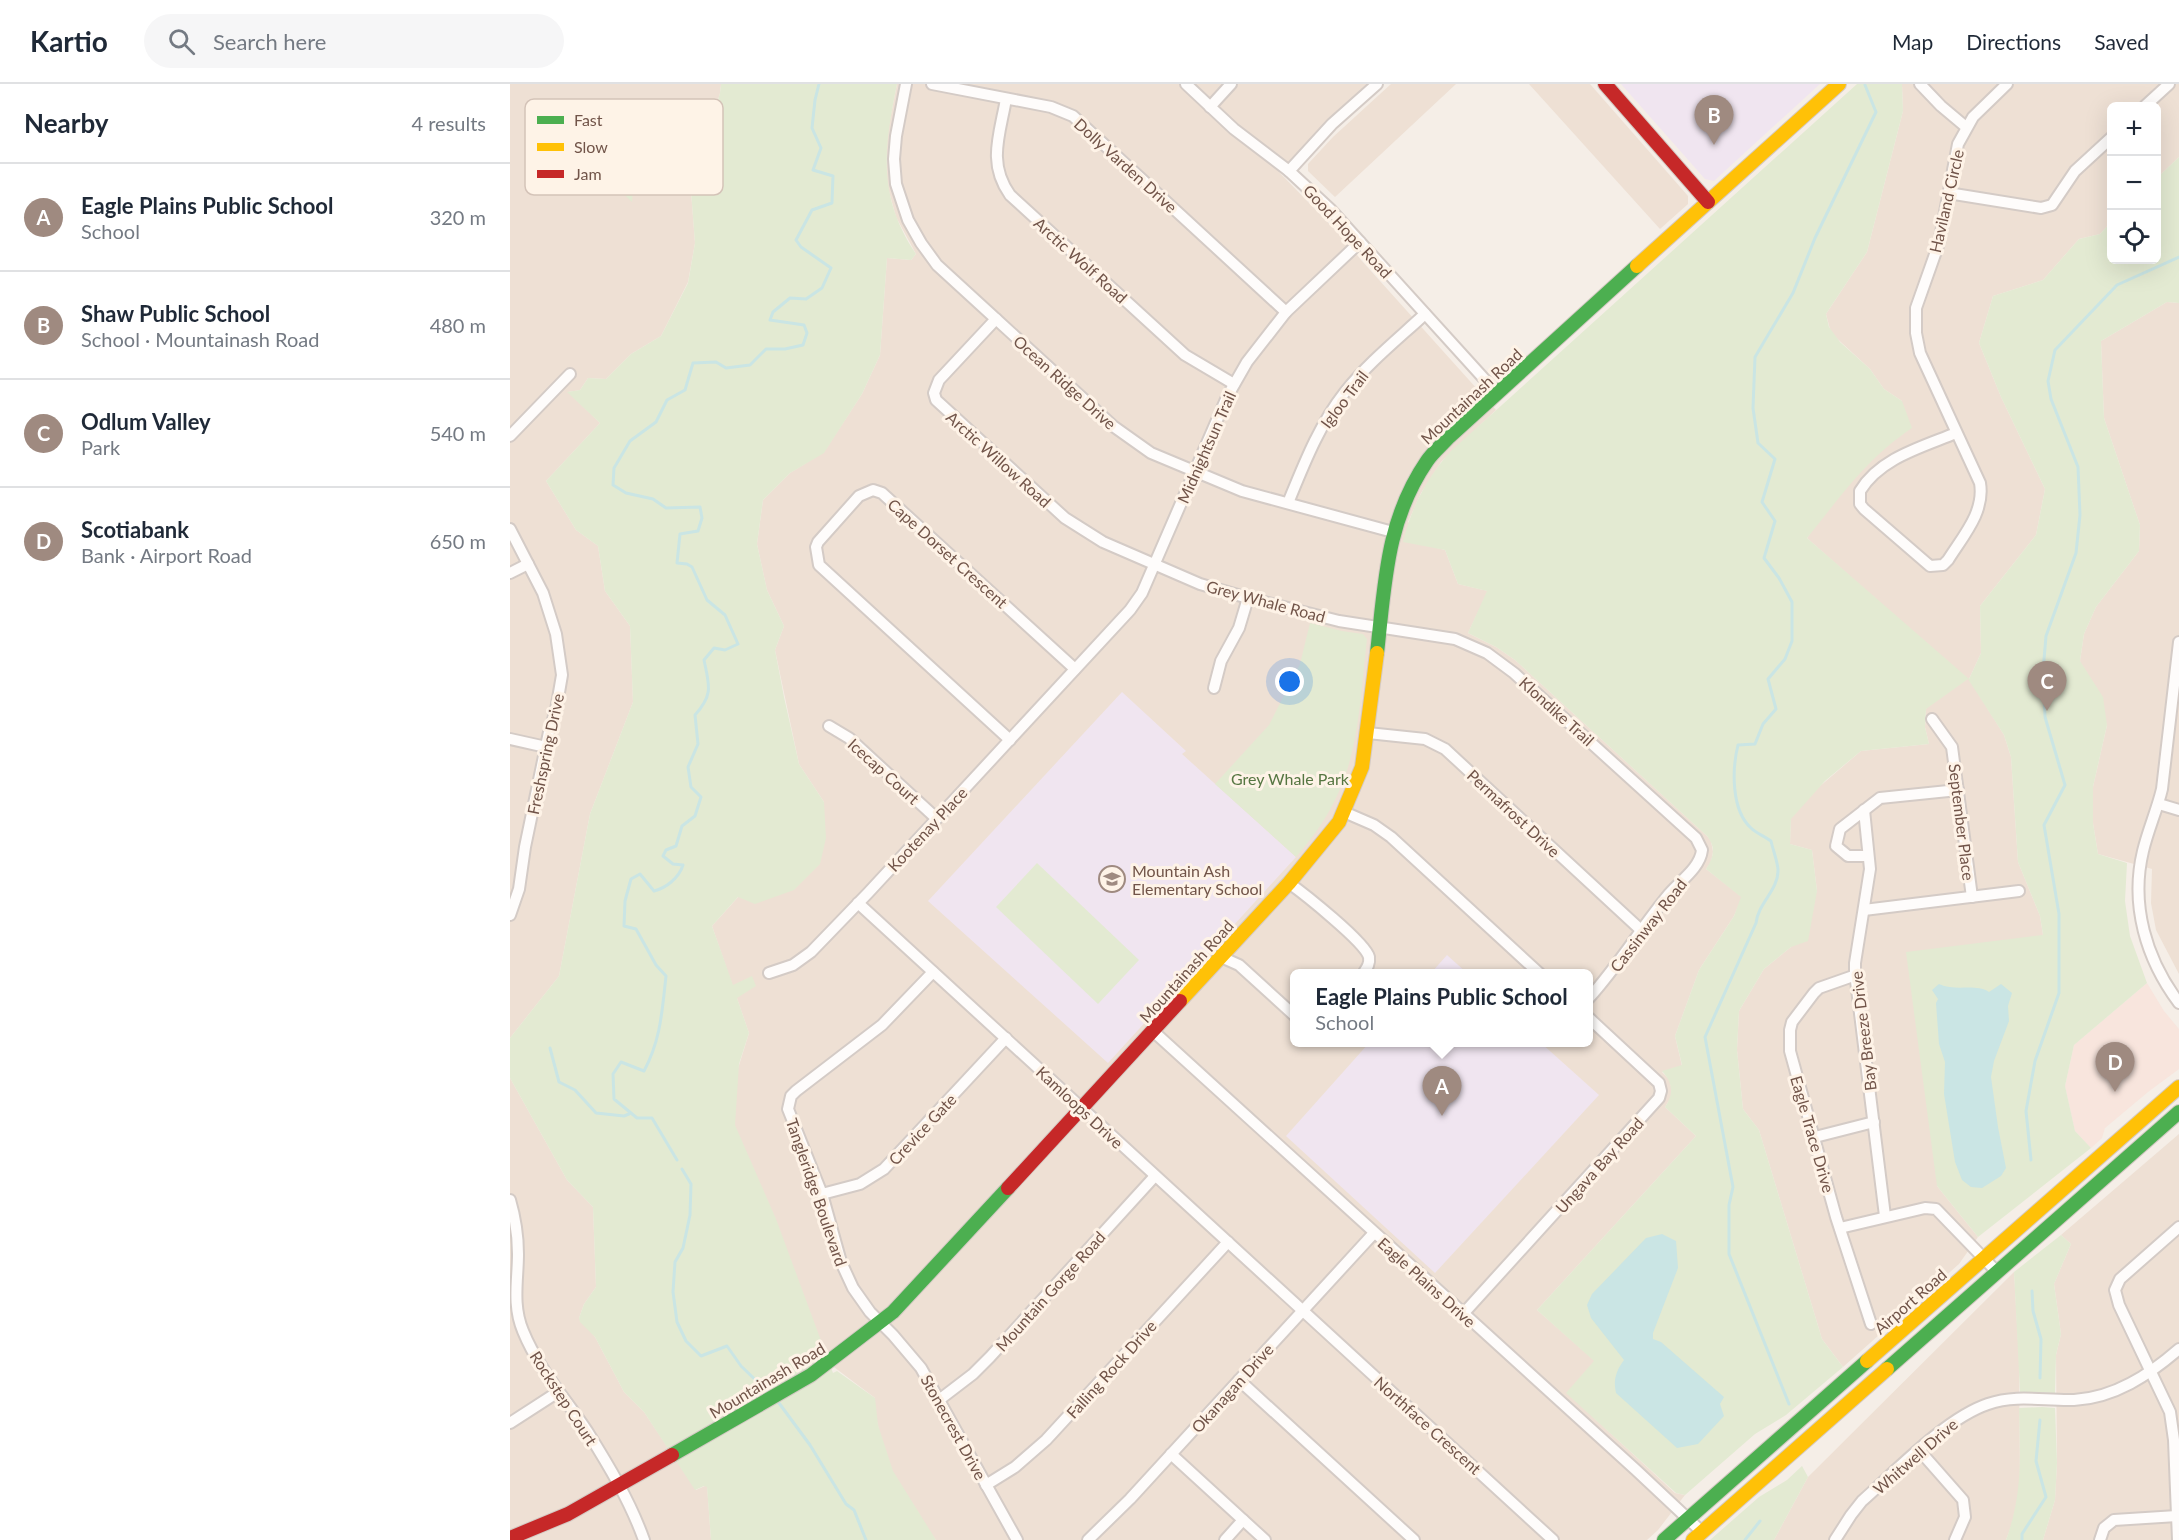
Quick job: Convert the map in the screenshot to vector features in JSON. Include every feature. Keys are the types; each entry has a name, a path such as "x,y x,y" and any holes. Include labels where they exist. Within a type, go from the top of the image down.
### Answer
{"street":[{"name":"Ocean Ridge Drive","path":"906,84 894,159 896,184 908,220 921,243 938,265 996,319 1122,434 1151,453 1242,491 1393,532"},
{"name":"Dolly Varden Drive","path":"932,84 1051,107 1073,116 1286,312"},
{"name":"Good Hope Road","path":"1186,84 1234,129 1289,171 1331,210 1497,393"},
{"path":"1210,106 1232,84"},
{"path":"1289,171 1332,124 1377,84"},
{"path":"1605,84 1708,202"},
{"name":"Mountainash Road","path":"510,1538 532,1535 812,1375 880,1322 913,1293 1289,883 1327,839 1344,812 1362,767 1393,532 1411,487 1428,459 1497,393 1839,84"},
{"path":"1920,84 1966,127"},
{"name":"Haviland Circle","path":"1956,433 1887,463 1860,491 1860,504 1864,509 1930,566 1943,565 1948,560 1976,515 1981,499 1980,483 1920,353 1916,326 1919,299 1938,243 1953,160 1966,127 1981,108 2007,84"},
{"path":"2149,102 2169,84"},
{"name":"Arctic Wolf Road","path":"1006,99 996,158 998,174 1010,195 1185,355 1234,384"},
{"path":"1948,193 2046,207 2052,205 2075,171 2107,142"},
{"name":"Midnightsun Trail","path":"1075,669 1136,602 1155,565 1234,384 1259,344 1286,312 1360,242"},
{"name":"Igloo Trail","path":"1288,503 1316,438 1344,393 1368,366 1425,314"},
{"name":"Arctic Willow Road","path":"996,319 939,380 934,393 936,400 1065,518 1103,542 1155,565"},
{"path":"510,436 570,374"},
{"name":"Cape Dorset Crescent","path":"1010,740 819,565 816,547 818,542 859,496 873,490 882,493 1075,669"},
{"name":"Freshspring Drive","path":"510,530 543,593 556,634 561,675 556,710 516,867 519,889 510,915"},
{"path":"510,573 528,564"},
{"name":"Grey Whale Road","path":"1155,565 1200,584 1339,621 1380,627"},
{"path":"1214,688 1221,661 1234,639 1248,597"},
{"name":"Klondike Trail","path":"1380,627 1444,636 1468,643 1497,659 1696,838 1702,850"},
{"path":"2179,642 2159,804 2143,851 2140,868 2139,910 2146,942 2156,969 2179,1003"},
{"name":"Kootenay Place","path":"769,973 793,965 811,952 1075,669"},
{"name":"September Place","path":"1932,719 1952,747 1972,897"},
{"name":"Icecap Court","path":"830,726 849,738 936,818"},
{"name":"Permafrost Drive","path":"1368,733 1425,739 1445,749 1642,931"},
{"path":"510,739 546,747"},
{"path":"1868,856 1848,856 1836,846 1840,829 1863,810 1880,798 1958,790"},
{"path":"2159,804 2179,810"},
{"name":"Bay Breeze Drive","path":"1863,810 1870,869 1855,963 1885,1216"},
{"path":"1344,812 1374,825 1391,837 1535,969"},
{"name":"Cassinway Road","path":"1593,994 1609,976 1670,894 1698,862 1702,850"},
{"path":"1289,883 1304,893 1366,951 1369,958 1367,969"},
{"path":"1864,910 2019,891"},
{"name":"Kamloops Drive","path":"858,903 1302,1311"},
{"path":"1221,957 1239,965 1290,1011"},
{"name":"Tangleridge Boulevard","path":"880,1322 860,1298 846,1276 822,1194 788,1109 792,1096 882,1025 933,972"},
{"name":"Eagle Trace Drive","path":"1856,975 1819,988 1794,1018 1791,1025 1791,1057 1840,1228 1871,1324"},
{"name":"Ungava Bay Road","path":"1463,1314 1659,1098 1661,1091 1659,1083 1593,1022"},
{"name":"Eagle Plains Drive","path":"1153,1031 1688,1519 1697,1536"},
{"name":"Crevice Gate","path":"822,1194 860,1184 884,1169 1006,1038"},
{"name":"Airport Road","path":"1664,1540 2179,1087"},
{"path":"1697,1536 2179,1112"},
{"path":"1815,1137 1874,1122"},
{"name":"Mountain Gorge Road","path":"939,1400 985,1362 1155,1176"},
{"name":"Rockstep Court","path":"510,1200 518,1253 514,1317 558,1392 586,1430 620,1486 635,1515 644,1540"},
{"path":"1840,1228 1925,1208 1936,1209 1997,1272"},
{"path":"2178,1540 2171,1420 2167,1404 2119,1305 2115,1290 2120,1279 2179,1227"},
{"name":"Okanagan Drive","path":"1088,1540 1171,1454 1374,1233"},
{"name":"Falling Rock Drive","path":"986,1485 1015,1467 1046,1440 1228,1242"},
{"name":"Northface Crescent","path":"1302,1311 1553,1540"},
{"name":"Stonecrest Drive","path":"880,1322 914,1358 1017,1540"},
{"name":"Whitwell Drive","path":"1835,1540 1856,1508 1919,1450 1957,1419 1986,1405 2011,1399 2074,1400 2087,1398 2130,1384 2179,1349"},
{"path":"1239,1380 1414,1540"},
{"path":"510,1423 558,1392"},
{"path":"1919,1450 1963,1500 1965,1517 1955,1540"},
{"path":"1171,1454 1265,1540"},
{"path":"2100,1540 2104,1528 2114,1520 2177,1516"},
{"path":"1226,1540 1243,1520"}],"shaded area":[{"path":"510,84 721,84 718,99 525,99 525,195 691,195 695,243 688,282 661,336 631,354 606,379 588,378 580,390 568,392 600,423 546,481 576,530 598,546 605,591 630,626 633,702 590,814 559,976 510,1038"},
{"path":"897,84 1367,84 1321,127 1279,172 1342,237 1496,410 1441,462 1421,493 1408,522 1437,548 1445,550 1458,584 1488,591 1468,633 1496,647 1515,660 1707,836 1711,841 1713,852 1711,862 1706,869 1742,897 1734,916 1699,970 1675,1036 1682,1066 1662,1072 1669,1079 1672,1090 1665,1107 1696,1136 1537,1310 1595,1361 1567,1393 1675,1493 1685,1495 1658,1530 1647,1540 936,1540 891,1482 875,1413 875,1398 818,1355 727,1104 749,1033 712,926 824,802 799,764 775,650 784,626 767,590 757,544 763,500 790,473 824,452 862,394 880,355 887,258 911,260 916,254 896,217 887,184 886,140"},
{"path":"1391,84 1456,84 1335,197 1308,171 1308,164 1333,137"},
{"path":"1529,84 1590,84 1688,196 1688,204 1660,229"},
{"path":"1621,84 1820,84 1714,181 1705,179"},
{"path":"1902,84 2179,84 2179,157 2161,174 2161,102 2107,102 2107,226 2100,234 2079,239 2043,280 1993,296 1979,343 2001,397 2045,489 2036,535 1980,606 1981,653 1969,679 2004,735 2011,757 2018,862 2040,916 2043,935 1937,1186 1978,1237 1959,1264 1843,1367 1822,1339 1759,1130 1743,1109 1737,1050 1739,1011 1764,969 1791,947 1817,891 1812,850 1790,844 1791,811 1861,751 1929,744 1925,727 1926,709 1940,656 1807,538 1902,401 1884,389 1870,369 1831,333 1826,314 1867,252 1903,111"},
{"path":"2167,302 2179,303 2179,974 2156,930 2151,903 2152,869 2098,854 2093,823 2093,787 2107,725 2080,661 2084,634 2096,607 2139,551 2140,525 2104,418 2101,341"},
{"name":"Mountain Ash Elementary School","path":"1122,692 1186,751 1182,754 1296,857 1108,1063 928,901"},
{"path":"1447,955 1463,969 1435,969"},
{"path":"2147,983 2164,1011 2179,1029 2179,1069 2105,1128 2102,1138 2091,1148 2075,1131 2065,1086 2074,1045"},
{"path":"1365,1047 1545,1047 1599,1095 1435,1273 1286,1136"},
{"path":"510,1078 567,1180 593,1207 596,1287 584,1304 579,1318 595,1337 624,1392 644,1412 696,1490 707,1485 711,1540 510,1540"},
{"path":"2179,1134 2179,1540 2043,1540 2055,1500 2057,1463 2056,1355 2061,1334 2054,1284 2071,1244 2061,1235"},
{"path":"2014,1272 2019,1359 2020,1483 2014,1519 2006,1540 1774,1540 1808,1477"}],"green space":[{"path":"721,84 897,84 887,151 889,192 903,233 916,254 911,260 887,258 880,355 862,394 824,453 790,473 763,500 757,544 767,590 784,626 775,650 799,764 824,802 826,838 820,864 794,890 755,904 738,897 712,926 733,985 752,976 756,986 737,998 749,1033 739,1064 735,1125 776,1219 833,1373 837,1371 875,1398 878,1425 893,1471 936,1540 711,1540 707,1487 695,1490 644,1412 624,1392 595,1337 580,1322 579,1318 584,1304 596,1287 593,1207 567,1180 510,1078 510,1038 559,976 590,814 633,702 630,626 605,591 598,546 576,530 546,481 600,423 567,392 580,390 588,378 606,379 631,354 661,336 688,283 695,243 691,195 723,195 723,99 718,99"},
{"path":"1857,84 1902,84 1903,111 1867,252 1826,314 1829,327 1840,342 1870,369 1884,389 1902,401 1912,428 1868,465 1843,492 1807,538 1969,679 1981,653 1980,606 2036,535 2045,489 2001,397 1979,343 1993,296 2043,280 2079,239 2100,234 2107,226 2107,264 2161,264 2161,174 2179,157 2179,303 2167,302 2101,341 2104,418 2140,525 2139,551 2096,607 2084,634 2080,661 2103,697 2107,725 2093,787 2093,823 2098,854 2127,863 2125,901 2130,936 2147,983 2074,1045 2065,1086 2075,1131 2091,1148 1978,1237 1937,1186 1906,952 2043,935 2040,916 2018,862 2011,757 2004,735 1968,679 1926,709 1925,727 1929,744 1861,751 1825,781 1791,819 1790,844 1812,850 1817,891 1808,941 1791,947 1764,969 1739,1011 1737,1050 1743,1109 1759,1130 1822,1339 1843,1367 1786,1415 1755,1434 1685,1495 1676,1493 1566,1393 1594,1361 1537,1310 1696,1136 1665,1107 1670,1098 1671,1089 1662,1071 1682,1065 1675,1036 1699,970 1734,916 1741,897 1706,869 1713,852 1712,844 1707,836 1515,660 1496,647 1468,633 1487,591 1458,584 1445,550 1403,542 1410,517 1421,494 1434,471 1451,451"},
{"path":"625,195 632,195 632,202"},
{"name":"Grey Whale Park","path":"1310,623 1363,634 1367,639 1357,728 1344,780 1317,831 1296,857 1215,784 1269,725 1300,664"},
{"path":"1037,863 1139,960 1098,1004 996,907"},
{"path":"2061,1235 2071,1244 2054,1284 2061,1334 2056,1355 2055,1393 2020,1392 2014,1272"},
{"path":"2019,1408 2055,1408 2057,1463 2055,1500 2043,1540 2006,1540 2018,1490"},
{"path":"1802,1466 1808,1477 1774,1540 1710,1540 1759,1497 1787,1480"}],"water":[{"path":"1939,984 1978,988 1989,992 2001,984 2012,993 2008,1006 2009,1021 1994,1061 1991,1077 2006,1168 2001,1176 1982,1188 1971,1187 1962,1180 1955,1162 1944,1094 1945,1062 1939,1044 1936,1003 1938,999 1932,990"},
{"path":"1662,1234 1676,1241 1678,1268 1653,1333 1653,1339 1661,1342 1724,1397 1720,1404 1724,1416 1698,1444 1677,1448 1616,1393 1616,1376 1624,1360 1591,1318 1587,1305 1592,1294 1646,1238"}],"waterway":[{"path":"677,1160 652,1118 637,1118 614,1099 613,1074 621,1062 644,1071 650,1059 660,1025 666,976 656,965 636,929 624,926 625,901 631,879 640,874 654,891 672,882 681,870 683,865 673,864 663,856 666,850 676,846 682,826 695,816 701,797 691,787 688,767 698,744 695,715 708,695 704,660 714,648 725,650 738,644 725,615 707,600 692,567 677,563 680,534 698,531 702,518 700,507 666,508 653,499 626,493 613,485 614,468 630,441 656,422 667,400 685,390 693,363 716,362 726,368 750,365 766,349 785,349 803,345 807,333 804,325 770,320 773,312 790,298 806,299 822,288 831,268 801,247 796,240 812,210 832,203 833,176 813,170 821,148 812,128 819,84"},
{"path":"1789,1404 1729,1254 1729,1205 1733,1187 1705,1037 1756,923 1760,909 1772,890 1778,869 1771,841 1751,828 1744,820 1737,800 1734,777 1738,745 1755,744 1763,724 1776,709 1768,679 1785,659 1792,641 1792,602 1779,578 1764,558 1775,521 1762,502 1775,459 1758,443 1753,408 1755,357 1793,293 1815,238 1876,112 1865,85"},
{"path":"2031,1160 2026,1111 2035,1061 2059,993 2059,914 2044,825 2065,785 2045,717 2043,671 2046,636 2076,553 2080,515 2078,467 2051,399 2048,381 2055,350 2117,285 2179,257"},
{"path":"550,1048 559,1082 575,1090 596,1113 624,1116 629,1114"},
{"path":"682,1169 691,1184 690,1215 683,1248 675,1262 673,1292 677,1322 686,1341 701,1356 727,1346 741,1366 769,1393"},
{"path":"2032,1291 2033,1311 2041,1339 2040,1378"},
{"path":"776,1399 810,1445 846,1504 854,1510 866,1540"},
{"path":"2022,1540 2022,1534 2046,1497 2036,1461 2040,1420"},
{"path":"1745,1540 1760,1521"}],"traffic: fast":[{"path":"1377,653 1386,577 1395,530 1413,484 1427,461 1449,437 1637,266"},
{"path":"1887,1369 2179,1112"},
{"path":"672,1455 811,1375 893,1312 1008,1188"},
{"path":"1664,1540 1867,1361"}],"traffic: slow":[{"path":"1637,266 1839,84"},
{"path":"1180,1001 1289,883 1339,822 1362,767 1377,653"},
{"path":"1867,1361 2179,1087"},
{"path":"1693,1540 1887,1369"}],"traffic: jam":[{"path":"1605,84 1708,202"},
{"path":"1008,1188 1180,1001"},
{"path":"510,1538 568,1514 672,1455"}],"place":[{"name":"Shaw Public School","path":"1714,145"},
{"name":"Odlum Valley","path":"2047,711"},
{"name":"Mountain Ash Elementary School","path":"1112,879"},
{"name":"Scotiabank","path":"2115,1092"},
{"name":"Eagle Plains Public School","path":"1442,1116"}]}
